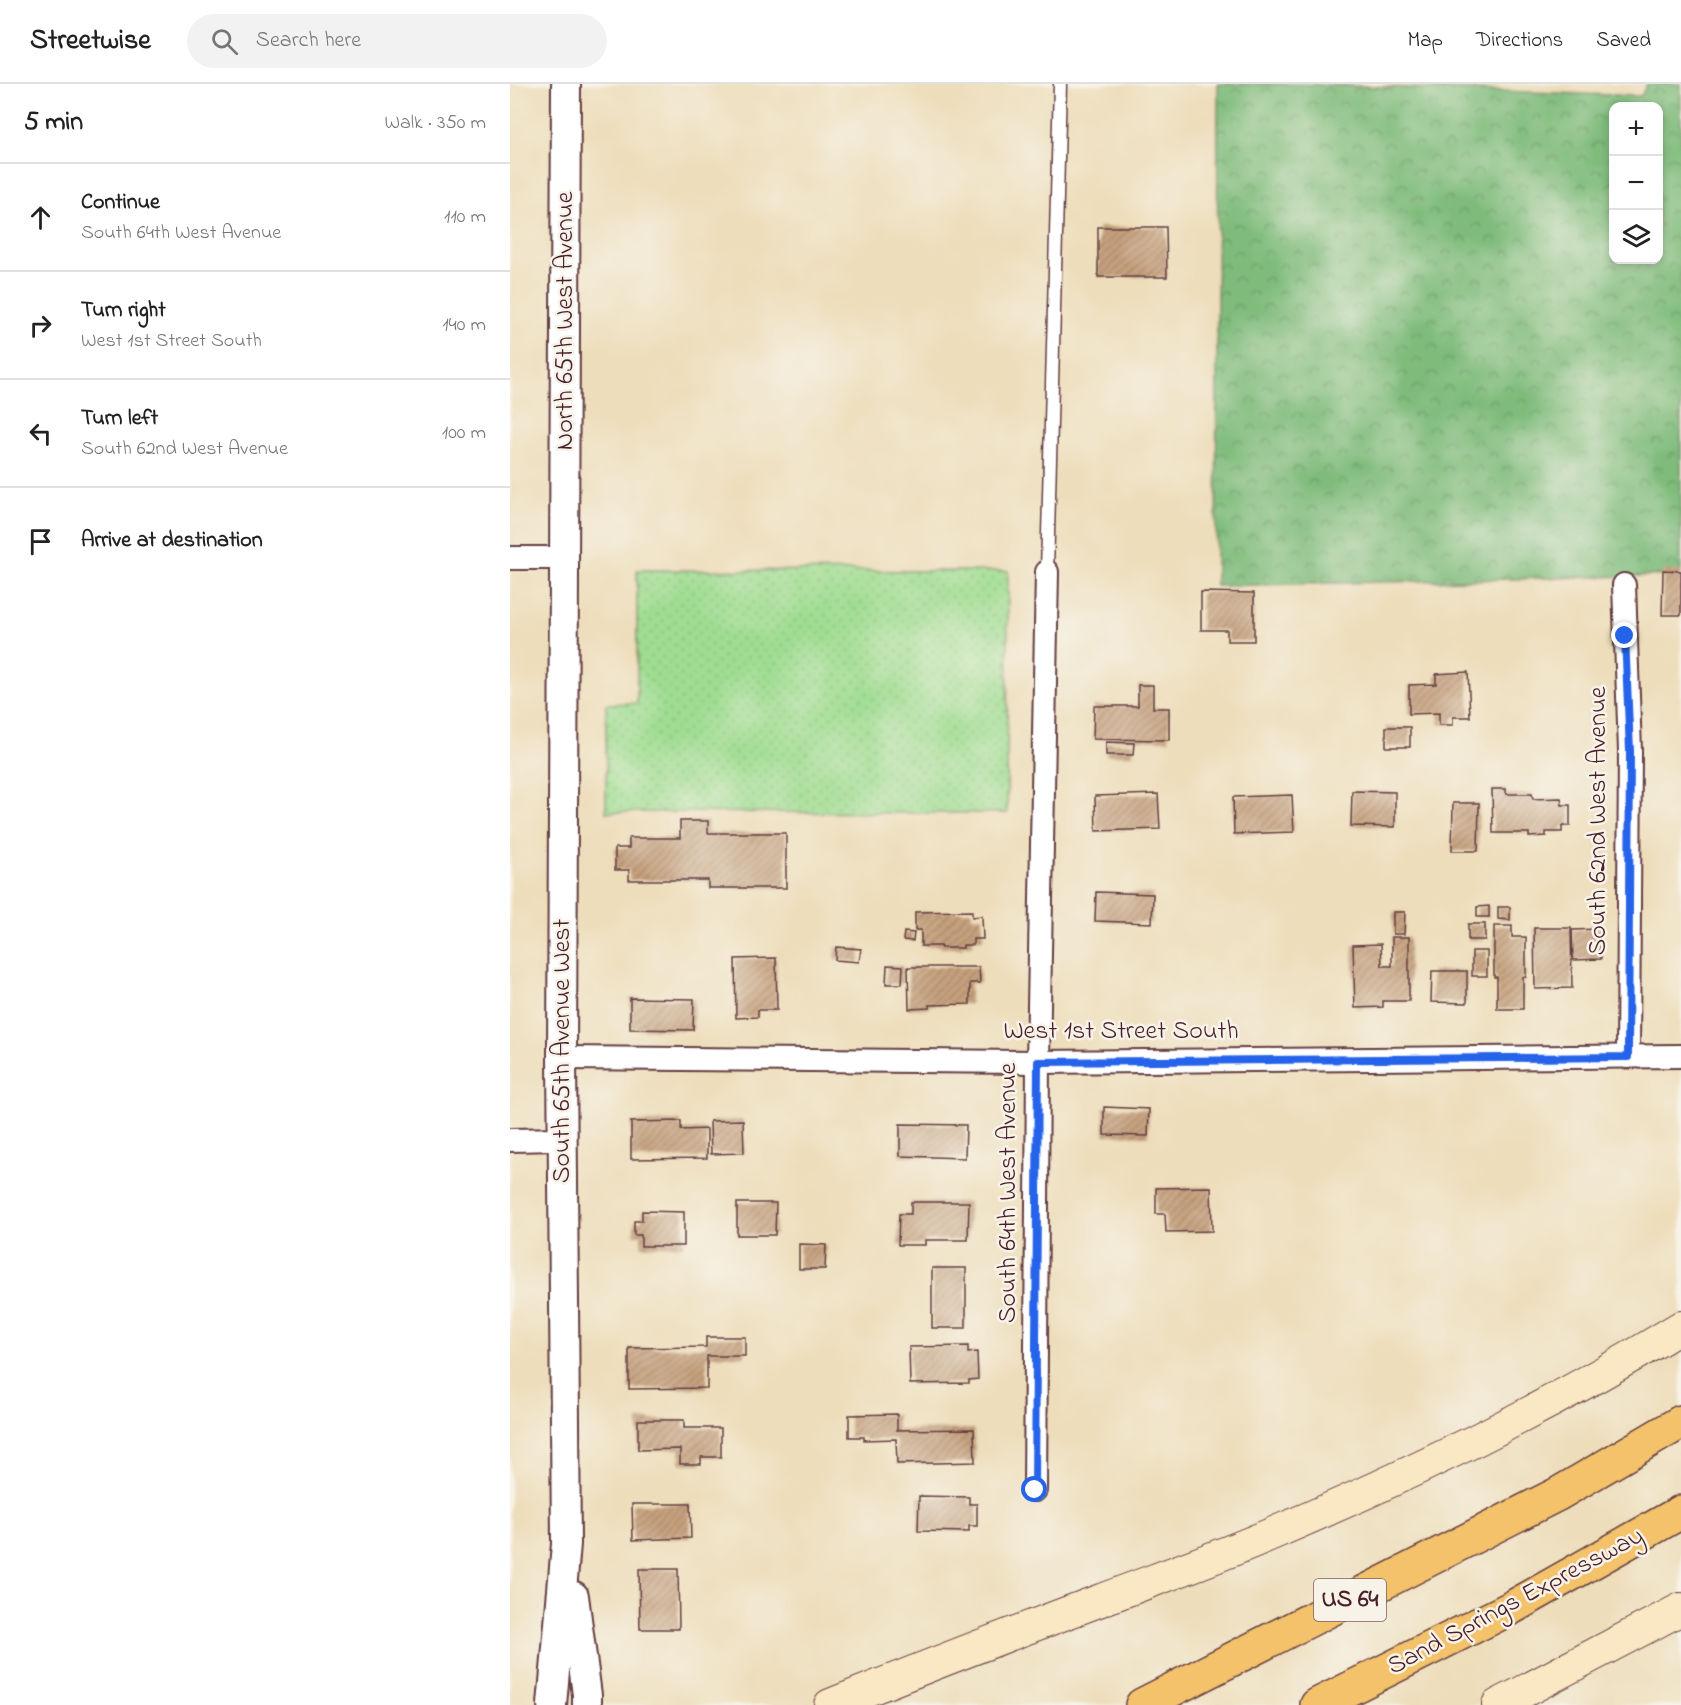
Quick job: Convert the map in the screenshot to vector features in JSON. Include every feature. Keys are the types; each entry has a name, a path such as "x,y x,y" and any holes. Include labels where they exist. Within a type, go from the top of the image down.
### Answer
{"highway":[{"name":"US 64","path":"1142,1705 1558,1494 1681,1422"},
{"name":"Sand Springs Expressway","path":"1317,1705 1511,1608 1681,1512"}],"main road":[{"path":"830,1705 1274,1533 1403,1477 1519,1418 1644,1350 1681,1327"},
{"path":"1498,1705 1681,1609"}],"street":[{"name":"North 65th West Avenue","path":"565,558 566,84"},
{"path":"510,558 565,558"},
{"name":"South 65th Avenue West","path":"552,1705 566,1544 562,1139 565,558"},
{"name":"South 64th West Avenue","path":"1035,1490 1038,1062 1047,572"},
{"name":"South 62nd West Avenue","path":"1624,585 1630,751 1628,1057"},
{"name":"West 1st Street South","path":"562,1058 1038,1062 1681,1056"},
{"path":"510,1140 562,1139"},
{"name":"South 65th Avenue West","path":"566,1544 587,1705"}],"lane":[{"path":"1047,572 1060,84"}],"green space":[{"path":"1218,84 1297,84 1641,96 1647,84 1681,84 1681,575 1216,586"},
{"path":"637,570 1008,571 1007,813 606,812 606,704 637,703"}],"building":[{"path":"1098,227 1166,227 1167,277 1098,277"},
{"path":"1663,570 1681,571 1681,615 1662,615"},
{"path":"1201,592 1254,593 1254,641 1227,641 1227,630 1201,630"},
{"path":"1468,672 1470,717 1453,717 1453,725 1439,725 1439,713 1409,714 1409,685 1436,684 1436,674"},
{"path":"1138,685 1153,685 1153,708 1169,708 1169,740 1093,739 1094,706 1138,706"},
{"path":"1386,727 1410,727 1410,747 1386,747"},
{"path":"1106,742 1134,743 1133,755 1106,755"},
{"path":"1492,789 1506,789 1506,794 1532,794 1533,799 1561,798 1562,805 1570,805 1570,826 1562,826 1562,832 1546,832 1546,836 1529,837 1529,833 1493,833"},
{"path":"1352,791 1395,792 1395,827 1351,826"},
{"path":"1158,794 1160,829 1096,831 1095,796"},
{"path":"1292,795 1294,832 1234,834 1233,797"},
{"path":"1453,803 1479,803 1478,851 1452,851"},
{"path":"680,821 708,821 708,833 786,833 786,888 708,888 708,880 629,880 629,870 615,870 615,848 629,848 629,838 680,838"},
{"path":"1096,892 1153,894 1152,923 1095,921"},
{"path":"1489,906 1489,917 1477,917 1477,907"},
{"path":"1498,907 1510,907 1510,920 1498,919"},
{"path":"972,911 972,917 982,916 983,939 973,939 973,945 963,945 963,948 921,946 921,930 915,930 915,912"},
{"path":"1393,912 1405,912 1404,934 1393,934"},
{"path":"1468,924 1485,924 1485,940 1468,940"},
{"path":"1494,926 1512,926 1512,937 1526,937 1523,1009 1497,1009 1497,977 1494,977"},
{"path":"1534,928 1571,928 1572,988 1535,989"},
{"path":"1600,929 1601,959 1573,960 1572,930"},
{"path":"904,932 914,933 913,941 903,940"},
{"path":"1392,937 1409,937 1409,1001 1383,1001 1383,1007 1355,1008 1353,945 1381,944 1382,966 1392,966"},
{"path":"836,947 861,949 859,962 835,960"},
{"path":"1472,951 1487,951 1487,976 1472,976"},
{"path":"776,958 777,1010 758,1010 758,1017 736,1018 735,959"},
{"path":"887,965 903,966 902,984 886,984"},
{"path":"908,967 979,967 980,983 970,983 970,1004 929,1005 929,1008 909,1009"},
{"path":"1432,971 1467,971 1467,1003 1431,1002"},
{"path":"630,998 694,999 693,1030 630,1029"},
{"path":"1104,1107 1149,1109 1148,1136 1104,1135"},
{"path":"743,1120 744,1153 711,1154 710,1121"},
{"path":"681,1121 681,1130 707,1129 707,1158 631,1159 631,1122"},
{"path":"900,1124 966,1125 965,1158 900,1156"},
{"path":"1211,1187 1212,1231 1166,1232 1165,1214 1156,1214 1156,1188"},
{"path":"911,1202 969,1202 968,1240 925,1240 925,1245 898,1245 899,1214 911,1214"},
{"path":"737,1203 776,1203 775,1235 737,1235"},
{"path":"642,1211 684,1212 684,1246 641,1246 641,1235 634,1235 634,1221 642,1221"},
{"path":"799,1244 826,1245 825,1269 799,1269"},
{"path":"932,1268 966,1268 966,1328 932,1328"},
{"path":"706,1337 745,1337 745,1356 707,1356 707,1388 629,1389 629,1348 706,1347"},
{"path":"968,1346 968,1353 977,1352 978,1379 969,1380 969,1383 910,1384 909,1347"},
{"path":"897,1414 897,1430 974,1429 975,1462 897,1464 896,1439 864,1440 864,1437 849,1437 849,1415"},
{"path":"638,1420 684,1420 684,1428 721,1428 721,1457 701,1457 701,1464 680,1464 680,1449 638,1450"},
{"path":"919,1496 969,1497 969,1504 977,1504 977,1526 969,1526 969,1532 918,1531"},
{"path":"632,1504 690,1504 691,1538 633,1540"},
{"path":"639,1569 678,1569 679,1629 640,1629"}],"route":[{"path":"1035,1490 1038,1062 1628,1057 1630,751 1625,636"}]}
